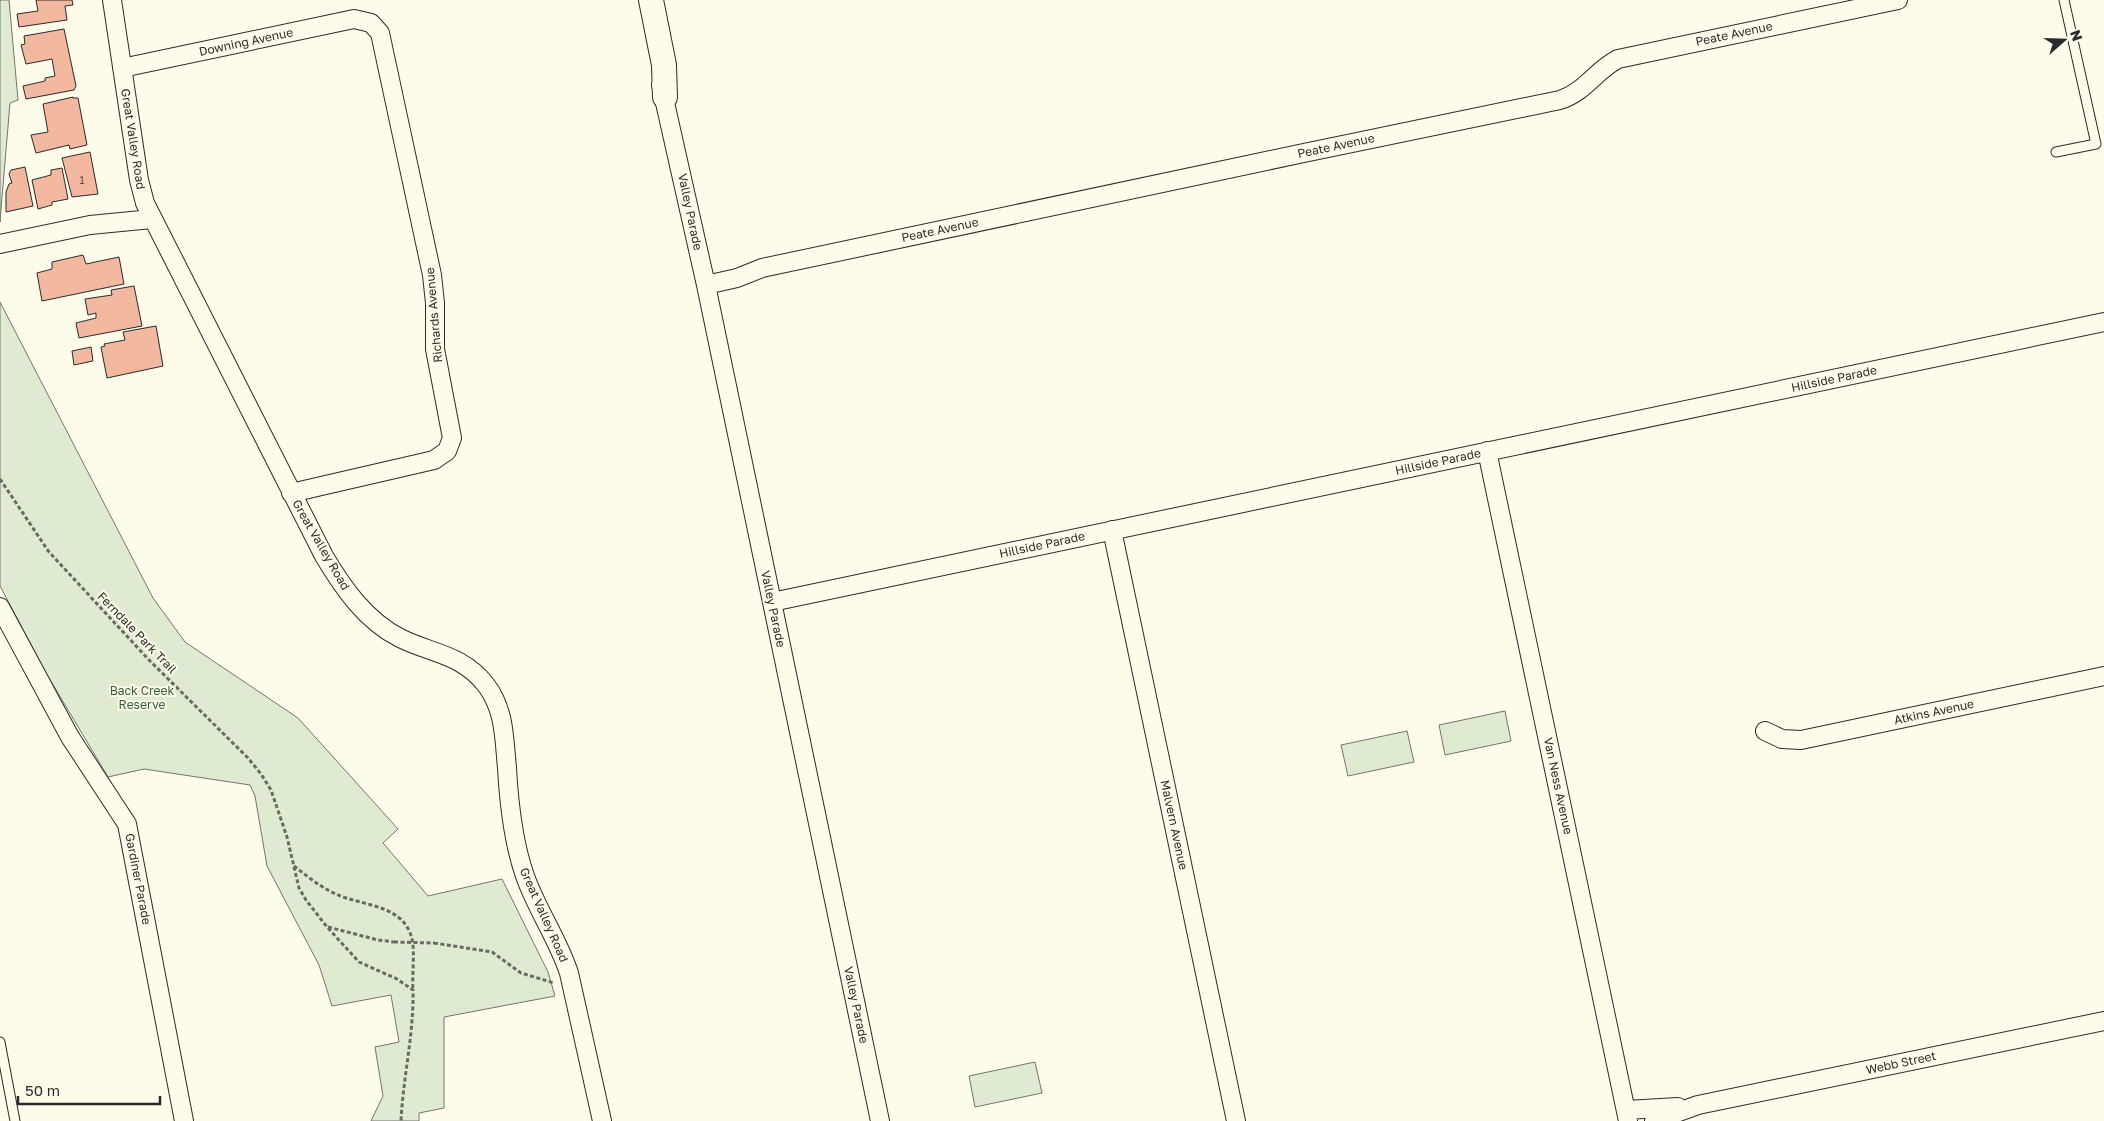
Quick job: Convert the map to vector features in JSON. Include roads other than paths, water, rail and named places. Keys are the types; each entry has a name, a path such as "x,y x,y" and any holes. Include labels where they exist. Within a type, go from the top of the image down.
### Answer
{"street":[{"name":"Great Valley Road","path":"112,0 139,180 148,211 291,493 339,581 362,609 386,630 402,639 442,653 470,668 491,693 501,713 504,726 512,818 522,865 532,891 564,956 574,988 602,1121"},
{"name":"Valley Parade","path":"640,0 654,67 665,97 704,279 880,1121"},
{"name":"Valley Parade","path":"650,0 664,65 665,97"},
{"name":"Peate Avenue","path":"704,279 738,278 762,268 1560,100 1577,93 1604,68 1618,59 1898,0"},
{"name":"Downing Avenue","path":"122,68 354,19 371,22"},
{"name":"Richards Avenue","path":"291,493 434,460 447,451 452,438 435,349 435,303 432,275 383,44 380,33 371,22"},
{"path":"0,244 148,211"},
{"name":"Hillside Parade","path":"772,602 2104,322"},
{"name":"Van Ness Avenue","path":"1488,451 1627,1116"},
{"name":"Malvern Avenue","path":"1112,530 1236,1121"},
{"name":"Gardiner Parade","path":"0,607 70,737 127,824 184,1121"},
{"name":"Atkins Avenue","path":"1765,731 1782,739 1801,740 2104,676"},
{"name":"Webb Street","path":"1627,1116 1698,1105 2104,1021"},
{"name":"Webb Street","path":"1654,1121 1698,1105"}],"lane":[{"path":"2056,152 2096,144 2064,0"},
{"path":"0,1042 15,1121"}],"park label":[{"name":"Back Creek Reserve","path":"142,698"}]}
